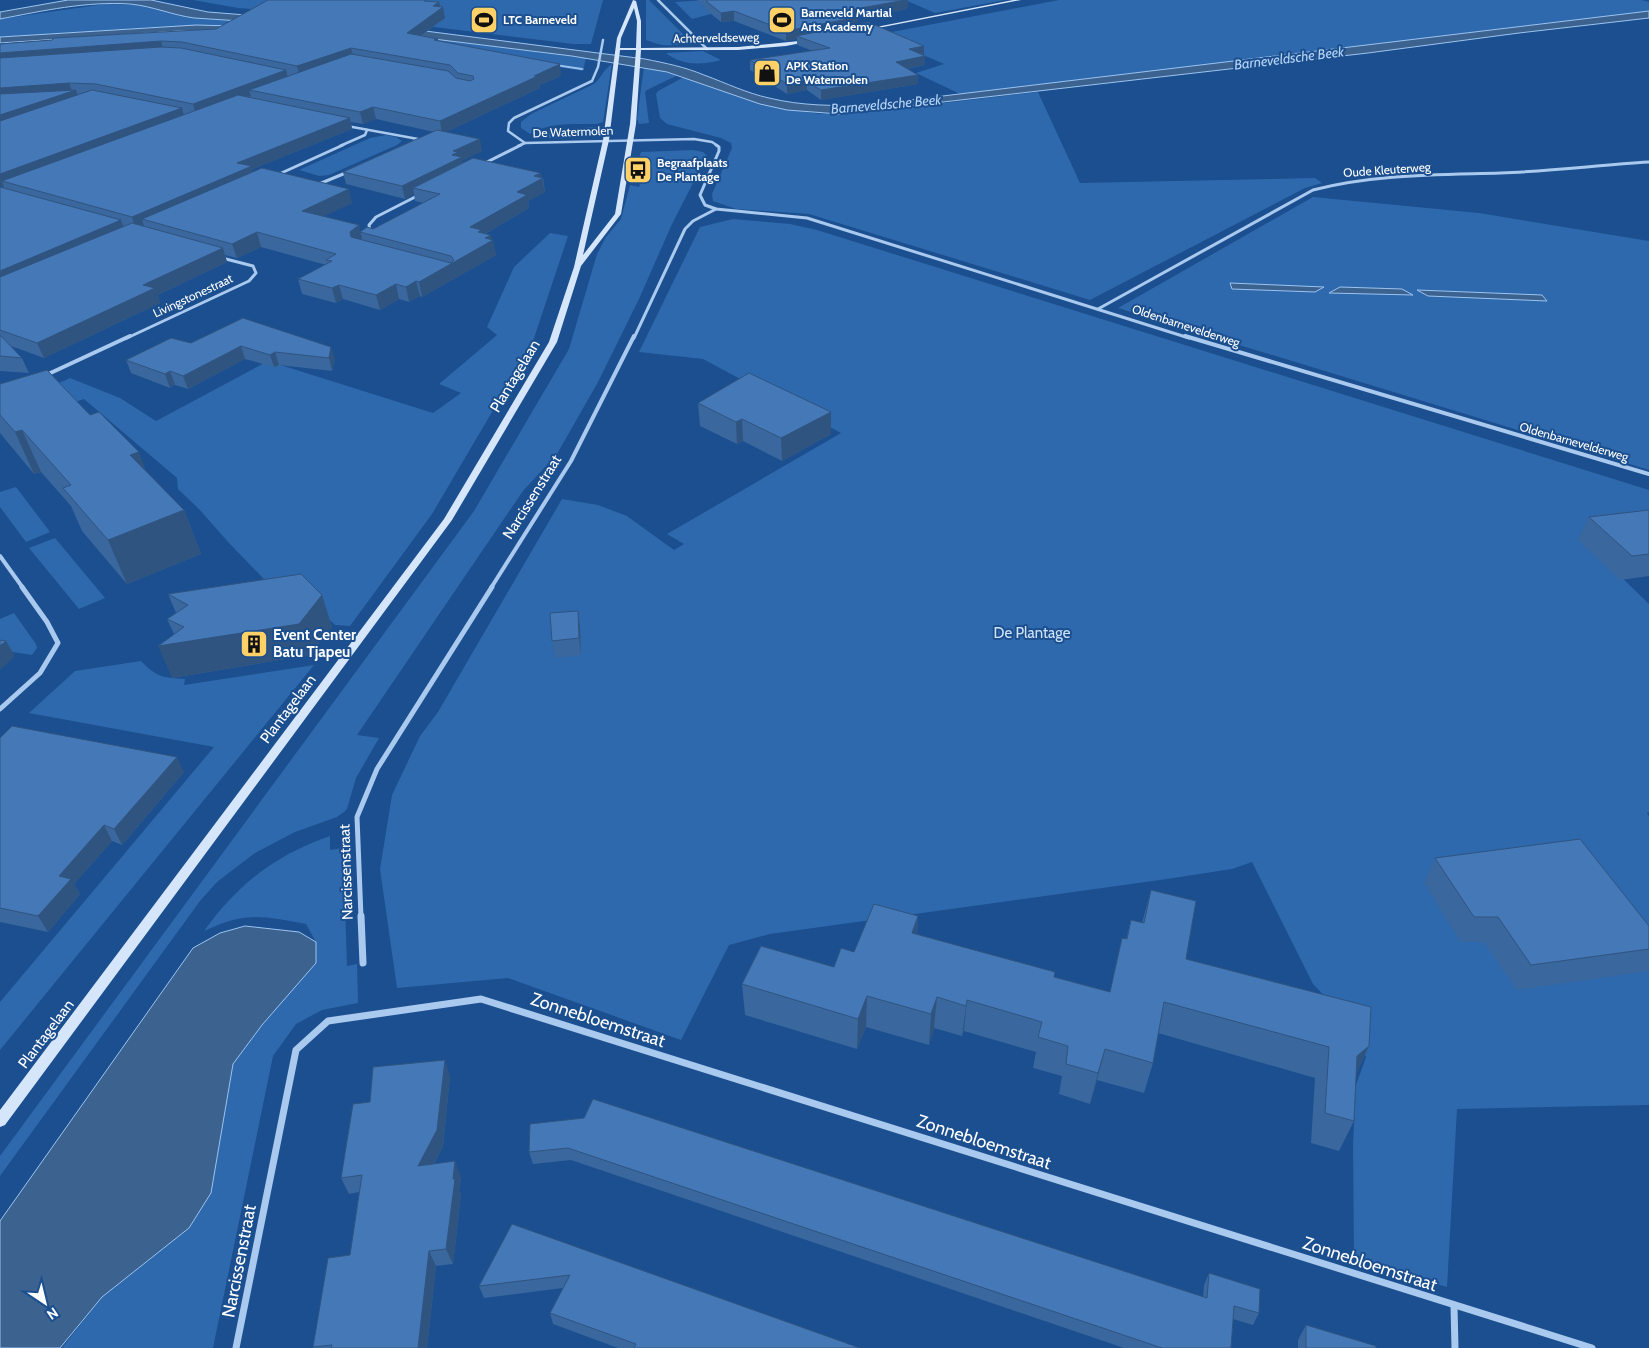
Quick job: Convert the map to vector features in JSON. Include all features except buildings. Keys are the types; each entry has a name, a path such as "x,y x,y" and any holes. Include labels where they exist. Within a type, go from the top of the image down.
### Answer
{"main road":[{"path":"863,30 1019,0"},
{"name":"Plantagelaan","path":"577,267 618,214 630,140 639,56 638,21 634,1"},
{"name":"Plantagelaan","path":"0,1121 448,520 553,342 577,267 606,140 619,38 634,1"},
{"name":"Achterveldseweg","path":"618,52 639,49 707,49 774,46 818,39"}],"street":[{"path":"658,0 707,49"},
{"path":"525,142 508,131 509,123 514,118 542,104 588,84 597,73 603,40"},
{"path":"338,124 418,139 409,143"},
{"path":"271,177 365,135 367,130"},
{"path":"630,140 694,139 719,147 719,152 700,195 706,205 716,209"},
{"name":"De Watermolen","path":"481,164 525,142 630,140"},
{"name":"Oude Kleuterweg","path":"1098,309 1313,190 1338,183 1374,178 1509,172 1649,162"},
{"path":"312,182 320,184 356,168"},
{"path":"280,173 288,176"},
{"path":"366,242 371,237 369,225 376,217 420,195"},
{"name":"Oldenbarnevelderweg","path":"716,209 807,218 1238,353 1649,474"},
{"name":"Narcissenstraat","path":"363,964 357,817 377,769 570,461 625,356 685,229 693,221 716,209"},
{"name":"Livingstonestraat","path":"36,380 249,281 256,273 253,266 217,257"},
{"path":"0,556 47,622 58,643 40,673 0,709"},
{"name":"Zonnebloemstraat","path":"362,1015 481,999 1592,1348"},
{"name":"Narcissenstraat","path":"236,1348 296,1050 328,1021 362,1015"},
{"path":"1454,1306 1455,1348"}],"green space":[{"name":"LTC Barneveld","path":"193,0 603,0 591,44 573,44 343,16 238,8"},
{"path":"646,0 649,0 685,36 686,40 672,45 661,45 646,40"},
{"path":"705,0 745,5 692,19 675,2"},
{"path":"905,0 1005,0 935,13"},
{"path":"1059,0 1641,0 1649,2 1649,11 960,94 916,73 944,64 902,46 840,42"},
{"path":"105,4 140,5 194,18 336,27 586,58 583,71 477,54 232,26 156,27 0,37 0,19"},
{"path":"703,51 721,60 693,63 679,60 666,53"},
{"path":"612,64 603,122 545,127 530,134 521,128 521,122 531,114 594,84"},
{"path":"644,67 678,75 645,92 649,123 639,124 637,119"},
{"path":"684,77 760,104 819,114 860,113 1038,92 1080,183 1315,178 1322,183 1305,188 1090,300 809,214 736,209 713,201 712,194 732,148 731,143 721,138 667,124 660,118 656,94 658,91"},
{"path":"598,127 587,134 568,138 550,138 536,135 561,129"},
{"path":"386,135 396,137 402,141 397,145 329,175 319,176 299,170 370,138"},
{"path":"693,150 703,152 707,156 672,224 639,299 598,382 557,454 523,491 357,735 379,738 356,778 347,809 337,817 295,832 255,853 217,882 200,901 0,1176 0,1156 474,511 569,349 597,254 606,237 621,219 630,185 639,187 646,164 639,158 641,152"},
{"path":"1313,197 1479,213 1649,241 1649,470 1118,308"},
{"name":"De Plantage","path":"733,219 790,224 817,230 1649,490 1649,563 1613,569 1649,604 1649,812 1647,813 1649,817 1649,1105 1457,1109 1447,1287 1354,1260 1353,1145 1356,1085 1366,1057 1349,1022 1313,984 1252,862 1232,869 1167,879 770,934 729,945 681,1040 508,978 397,988 380,869 392,795 420,736 438,712 562,499 598,505 627,516 674,550 684,544 667,534 841,433 703,359 639,352 700,227"},
{"path":"550,233 568,236 532,344 432,514 350,626 335,625 313,603 288,604 178,489 177,478 84,399 0,427 0,410 70,378 120,398 156,421 268,361 433,413 461,393 439,384 497,335 487,327 514,267"},
{"path":"16,487 50,532 26,542 0,507 0,492"},
{"path":"55,538 105,598 79,609 29,548"},
{"path":"14,613 36,644 37,648 32,655 0,650 0,619"},
{"path":"141,661 161,676 185,679 184,685 314,665 0,1050 0,1002 214,747 29,713 75,671"},
{"path":"330,836 330,850 343,848 347,966 357,964 358,1003 322,1010 296,1024 273,1056 213,1348 62,1348 102,1297 189,1228 211,1193 233,1064 262,1025 316,942 306,924 265,917 232,920 204,931 230,899 259,873 292,852"}],"water":[{"name":"Barneveldsche Beek","path":"68,0 151,0 208,12 386,26 645,59 690,70 744,91 781,101 830,105 868,105 1649,11 1649,18 1368,53 839,114 787,110 760,104 667,72 572,56 336,27 194,18 138,5 114,3 65,7 0,19 0,12"},
{"path":"196,25 233,26 261,31 179,31 0,43 0,37"},
{"path":"1230,283 1324,287 1315,292 1232,289"},
{"path":"1340,287 1402,289 1413,295 1329,293"},
{"path":"1417,290 1542,295 1547,301 1428,296"},
{"path":"245,926 299,932 316,942 316,963 262,1025 233,1064 211,1193 189,1228 102,1297 60,1348 0,1348 0,1221 193,948 220,933"}],"waterway":[{"path":"549,64 582,69"}],"place":[{"name":"LTC Barneveld","path":"484,20"},
{"name":"Barneveld Martial Arts Academy","path":"782,20"},
{"name":"APK Station De Watermolen","path":"767,73"},
{"name":"Begraafplaats De Plantage","path":"638,170"},
{"name":"Event Center Batu Tjapeu","path":"254,644"}]}
